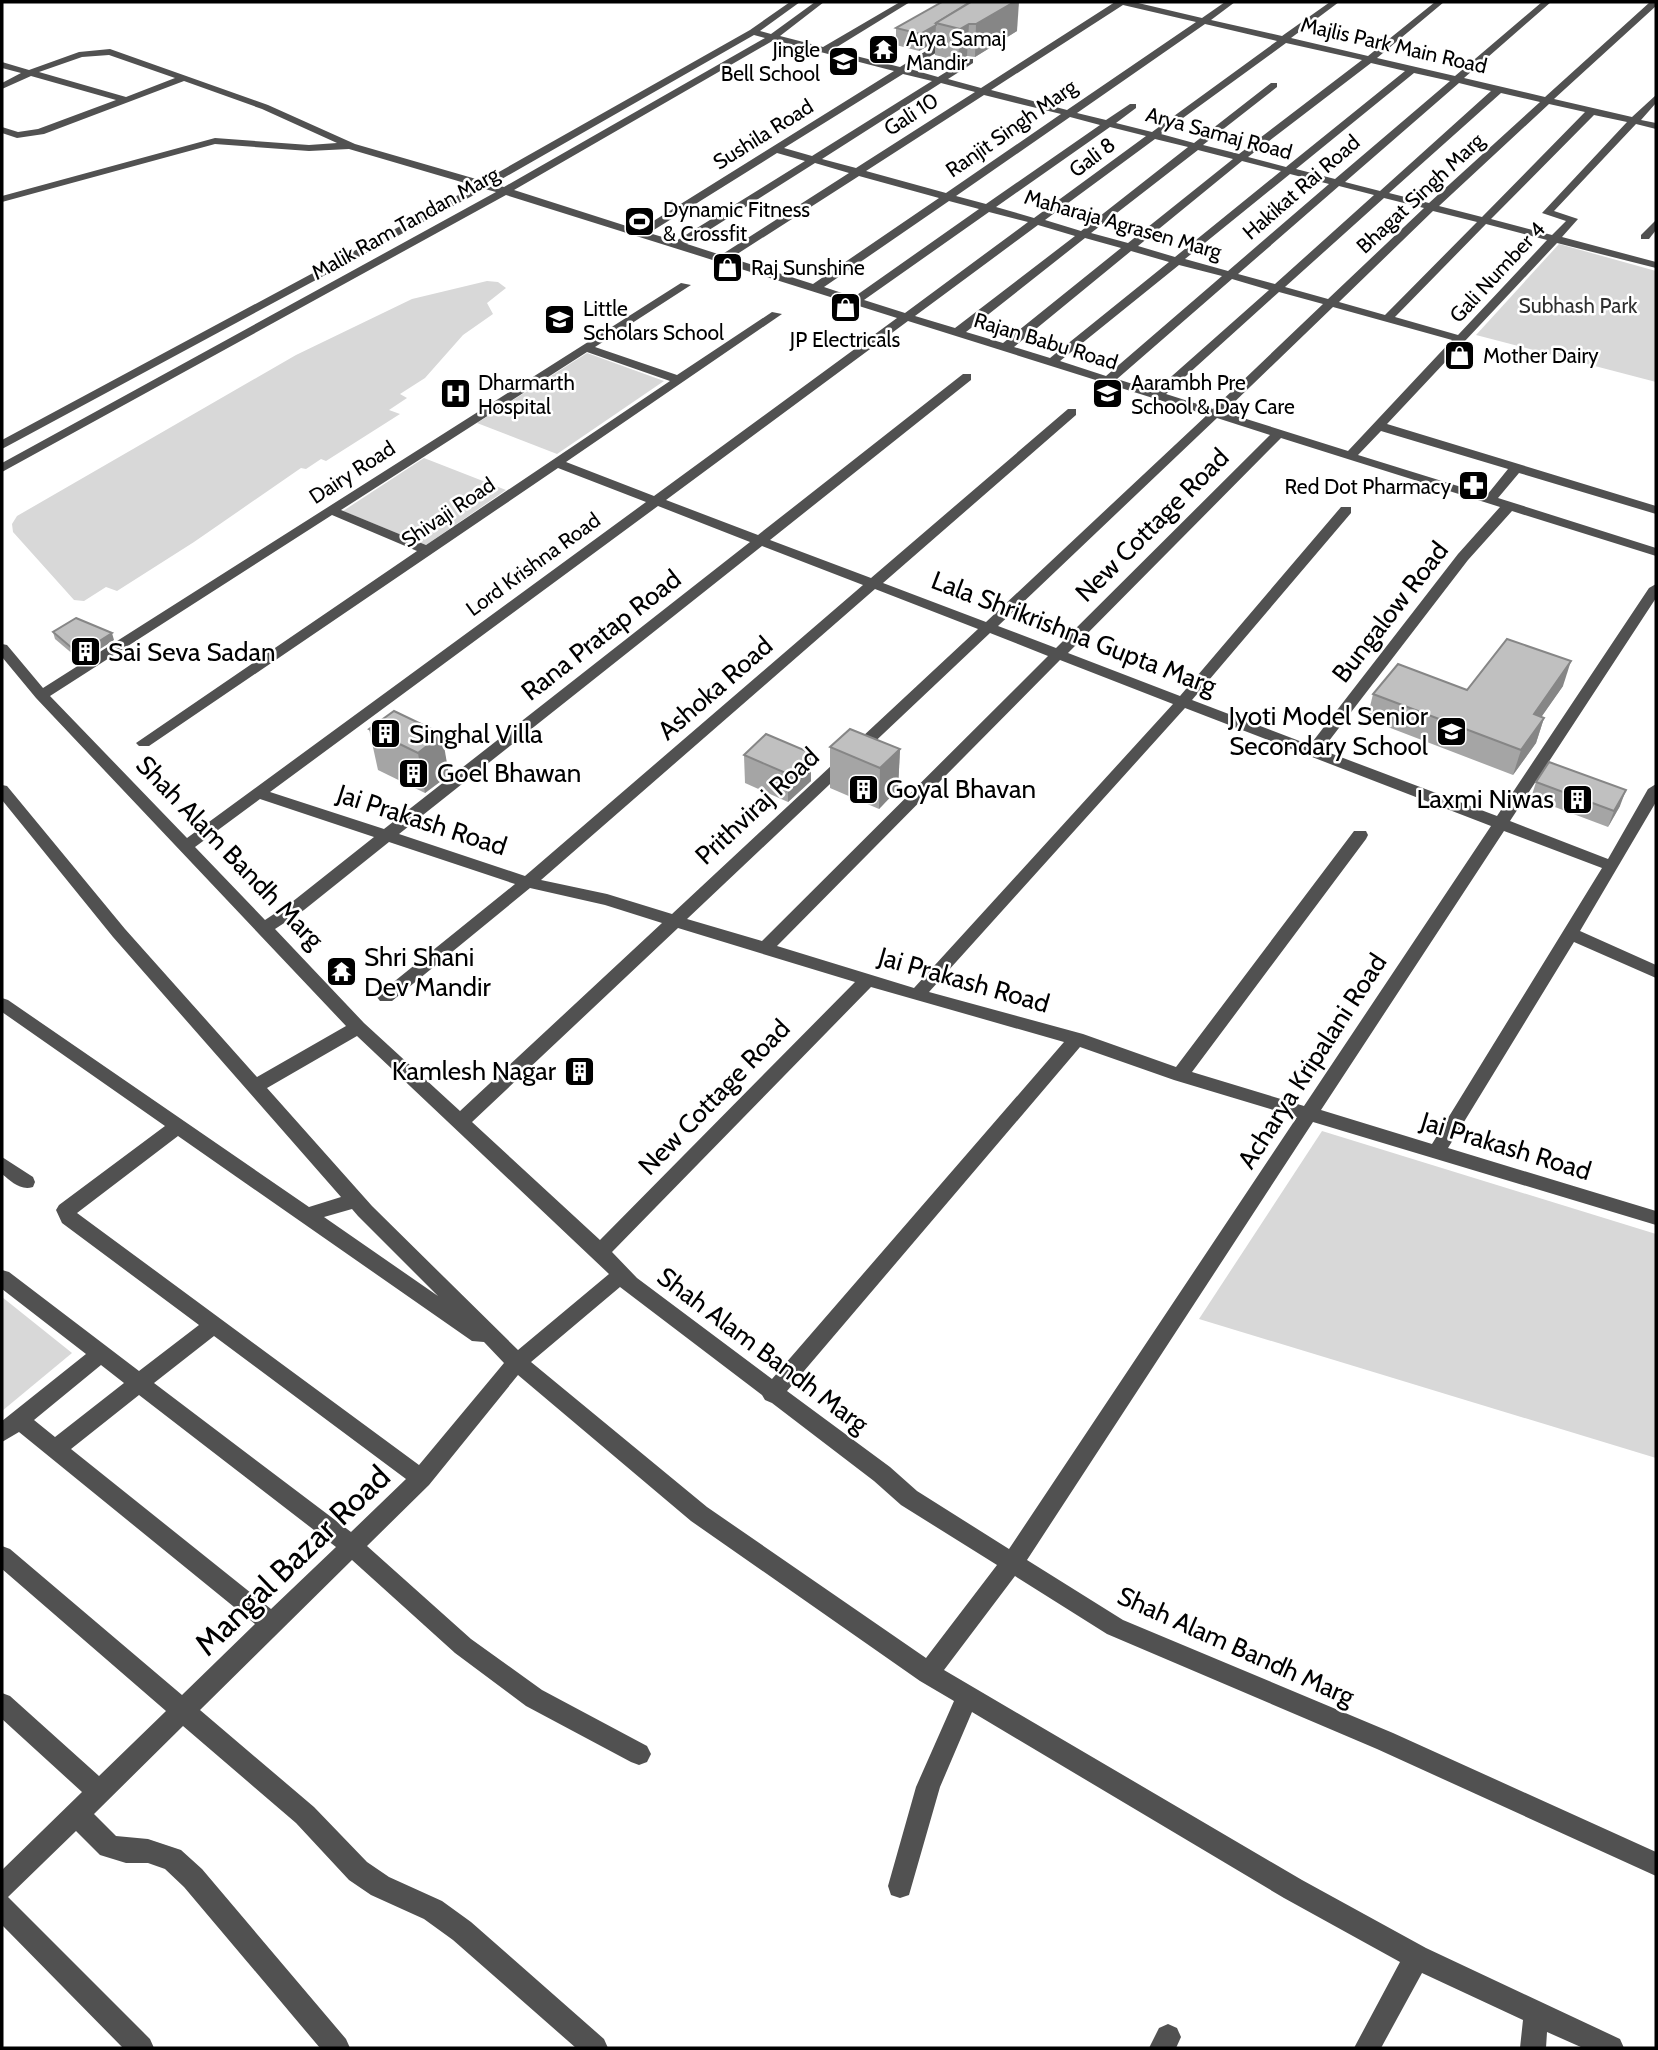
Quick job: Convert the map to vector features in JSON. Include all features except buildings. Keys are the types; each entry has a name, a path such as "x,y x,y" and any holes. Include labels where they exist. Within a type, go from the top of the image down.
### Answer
{"street":[{"name":"Malik Ram Tandan Marg","path":"2,445 484,185 753,32 796,2"},
{"name":"Malik Ram Tandan Marg","path":"2,468 505,191 773,37 820,2"},
{"path":"825,50 906,2"},
{"name":"Majlis Park Main Road","path":"1122,2 1656,126"},
{"name":"Gali 10","path":"723,259 1122,2"},
{"name":"Ranjit Singh Marg","path":"815,288 1231,2"},
{"name":"Gali 8","path":"907,317 1335,2"},
{"path":"1006,348 1240,158 1440,2"},
{"name":"Hakikat Rai Road","path":"1108,380 1547,2"},
{"name":"Bhagat Singh Marg","path":"1214,413 1430,208 1654,2"},
{"name":"Sushila Road","path":"641,233 970,28"},
{"name":"Arya Samaj Road","path":"753,32 1656,265"},
{"path":"2,86 75,55 110,52 265,107 351,146"},
{"path":"678,245 970,61"},
{"path":"2,65 127,100"},
{"path":"1052,362 1413,69"},
{"path":"2,130 17,135 40,132 184,78"},
{"path":"957,332 1274,85"},
{"path":"1157,396 1499,89"},
{"name":"Gali Number 4","path":"1350,456 1573,219 1546,213 1656,98"},
{"path":"1488,99 1538,110"},
{"path":"855,301 1133,106"},
{"path":"1386,320 1592,111"},
{"path":"2,199 215,141 309,148 351,146"},
{"name":"Rajan Babu Road","path":"351,146 641,233 1656,552"},
{"name":"Maharaja Agrasen Marg","path":"775,149 1040,220 1460,339"},
{"path":"1645,237 1656,223"},
{"name":"Dairy Road","path":"41,695 685,285"},
{"name":"Shivaji Road","path":"144,743 776,314"},
{"name":"Lord Krishna Road","path":"186,846 907,317"},
{"path":"586,348 679,380"},
{"name":"Rana Pratap Road","path":"263,929 298,906 384,835 967,377"},
{"name":"Ashoka Road","path":"386,997 527,882 1072,412"},
{"name":"Prithviraj Road","path":"459,1122 1214,413"},
{"path":"1379,426 1656,510"},
{"name":"New Cottage Road","path":"765,948 1278,434"},
{"name":"Lala Shrikrishna Gupta Marg","path":"557,463 1612,866"},
{"path":"1490,500 1513,472"},
{"name":"Bungalow Road","path":"1313,751 1463,557 1509,506"},
{"path":"331,510 428,551"},
{"path":"916,995 1184,701 1346,510"},
{"name":"Acharya Kripalani Road","path":"928,1673 1012,1563 1656,588"},
{"name":"Shah Alam Bandh Marg","path":"2,648 41,695 358,1027 600,1252 630,1284 772,1394 882,1474 909,1498 1115,1627 1385,1741 1656,1864"},
{"path":"1436,1152 1612,866 1656,789"},
{"path":"2,790 119,933 356,1200 517,1362"},
{"name":"Jai Prakash Road","path":"257,793 527,882 607,900 916,995 1077,1039 1181,1075 1656,1218"},
{"path":"1181,1075 1360,835"},
{"path":"1570,933 1656,972"},
{"name":"New Cottage Road","path":"600,1252 867,980"},
{"path":"2,1004 517,1362 699,1514 928,1673 1293,1889 1417,1957 1611,2048"},
{"path":"256,1087 358,1027"},
{"path":"772,1394 1077,1039"},
{"path":"177,1127 66,1210 69,1218 421,1478"},
{"path":"2,1164 26,1182"},
{"path":"306,1216 356,1200"},
{"name":"Mangal Bazar Road","path":"2,1887 421,1478 517,1362 621,1275"},
{"path":"2,1278 352,1546 453,1637 534,1698 639,1754"},
{"path":"55,1449 215,1324"},
{"path":"100,1354 10,1427 55,1449 272,1624"},
{"path":"2,1556 306,1815 358,1871 380,1886 433,1910 462,1931 595,2048"},
{"path":"900,1886 928,1787 967,1697"},
{"path":"2,1704 100,1793"},
{"path":"77,1815 109,1846 126,1851 148,1851 172,1859 193,1878 337,2048"},
{"path":"2,1907 141,2048"},
{"path":"1367,2048 1417,1957"},
{"path":"1533,2048 1536,2013"}],"green space":[{"name":"Subhash Park","path":"1559,244 1656,271 1656,382 1476,335"},
{"path":"487,281 498,282 506,288 487,303 493,314 463,335 425,378 400,394 407,398 389,410 400,414 326,461 321,459 306,469 301,468 117,591 106,587 84,601 74,600 13,532 12,524 17,516 296,355 412,299"},
{"path":"587,353 664,381 557,454 477,423"},
{"path":"424,458 506,490 426,545 343,511"},
{"path":"1322,1131 1656,1234 1656,1458 1199,1319"},
{"path":"2,1297 72,1353 2,1411"}],"place":[{"name":"Arya Samaj Mandir","path":"883,50"},
{"name":"Jingle Bell School","path":"843,61"},
{"name":"Dynamic Fitness & Crossfit","path":"640,221"},
{"name":"Raj Sunshine","path":"728,267"},
{"name":"JP Electricals","path":"845,307"},
{"name":"Little Scholars School","path":"560,320"},
{"name":"Mother Dairy","path":"1460,355"},
{"name":"Dharmarth Hospital","path":"455,394"},
{"name":"Aarambh Pre School & Day Care","path":"1108,394"},
{"name":"Red Dot Pharmacy","path":"1474,486"},
{"name":"Sai Seva Sadan","path":"85,652"},
{"name":"Jyoti Model Senior Secondary School","path":"1451,731"},
{"name":"Singhal Villa","path":"386,734"},
{"name":"Goel Bhawan","path":"414,773"},
{"name":"Goyal Bhavan","path":"863,789"},
{"name":"Laxmi Niwas","path":"1577,799"},
{"name":"Shri Shani Dev Mandir","path":"341,972"},
{"name":"Kamlesh Nagar","path":"579,1071"}]}
